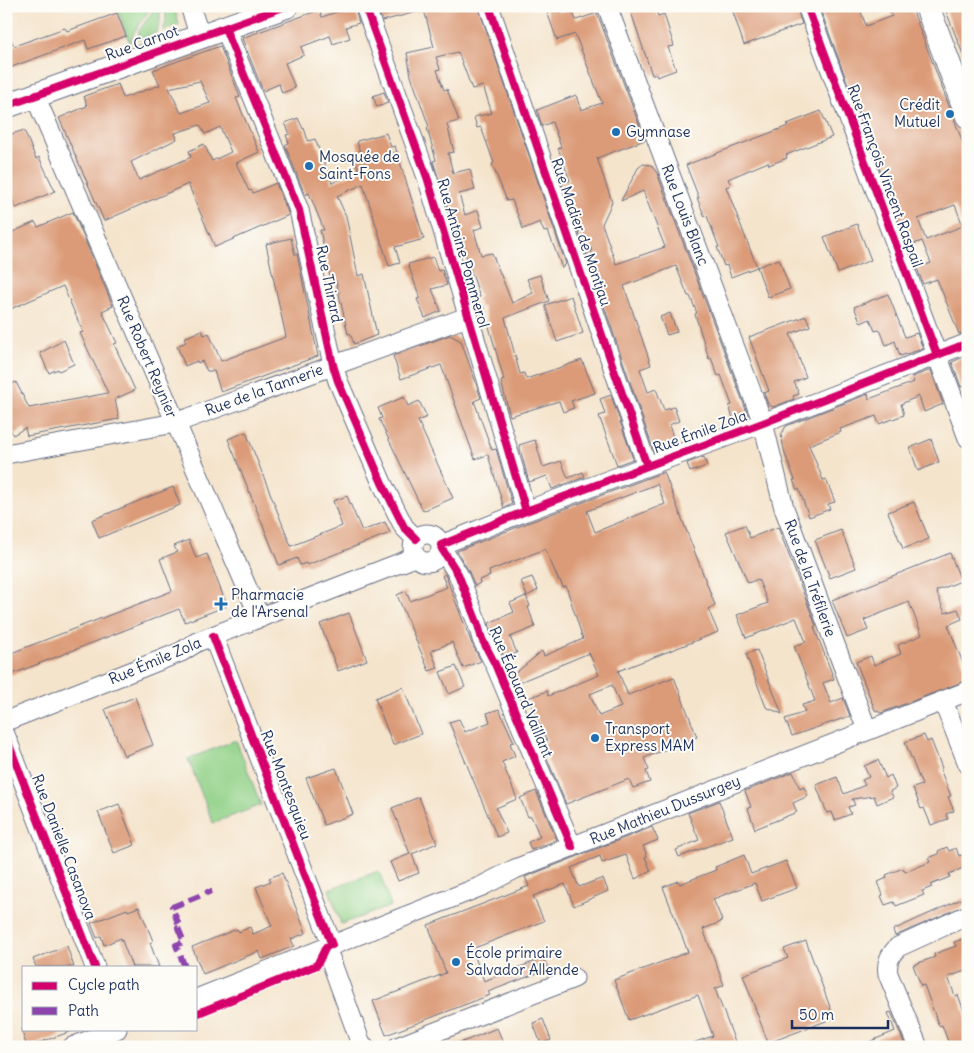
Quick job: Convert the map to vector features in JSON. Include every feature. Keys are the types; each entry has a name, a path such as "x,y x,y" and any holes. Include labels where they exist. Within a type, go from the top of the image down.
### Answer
{"main road":[{"name":"Rue Carnot","path":"6,106 286,6"},
{"path":"926,6 968,116"}],"street":[{"path":"190,6 200,37"},
{"name":"Rue Antoine Pommerol","path":"365,6 428,180 526,511"},
{"name":"Rue Madier de Montjau","path":"489,6 647,466"},
{"name":"Rue Louis Blanc","path":"607,6 763,423"},
{"name":"Rue François Vincent Raspail","path":"806,6 968,438"},
{"name":"Rue Thirard","path":"225,28 299,210 333,365 382,483 415,548"},
{"name":"Rue Robert Reynier","path":"35,96 260,618"},
{"name":"Rue de la Tannerie","path":"7,453 175,423 467,317"},
{"name":"Rue Émile Zola","path":"6,721 181,652 197,642 405,561 415,548 421,535 427,533 433,535 438,539 441,547 526,511 763,423 968,343"},
{"name":"Rue de la Tréfilerie","path":"763,423 784,508 867,730"},
{"name":"Rue Édouard Vaillant","path":"441,547 458,574 482,639 495,664 572,847"},
{"name":"Rue Montesquieu","path":"214,636 329,946 361,1044 365,1047"},
{"name":"Rue Mathieu Dussurgey","path":"198,997 482,886 515,869 968,691"},
{"path":"943,701 968,764"},
{"name":"Rue Danielle Casanova","path":"6,737 95,966"},
{"path":"918,1047 888,974 887,966 890,955 898,947 968,915"},
{"path":"397,1047 574,978"},
{"path":"72,1047 114,1030"}],"green space":[{"path":"116,6 152,6 134,32 130,43"},
{"path":"156,6 160,6 160,22 157,32 138,40 139,31"},
{"path":"165,6 174,6 179,25 163,31 166,21"},
{"path":"236,740 261,805 213,823 188,759"},
{"path":"379,871 391,906 341,924 329,889"}],"building":[{"path":"354,6 359,23 346,27 350,38 333,44 330,36 301,47 304,55 285,63 295,88 282,93 279,84 263,91 242,38 319,10 322,17"},
{"path":"377,6 478,6 566,264 562,268 548,231 544,232 540,222 523,229 512,200 507,201 492,164 494,163 481,127 477,128 474,117 492,113 483,86 472,89 458,52 436,57 440,69 437,70 444,90 447,89 459,121 447,124 454,152 448,153 453,173 470,169 475,190 459,194 465,215 478,210 483,227 474,230 481,255 492,253 512,303 533,293 527,279 540,275 549,301 505,318 520,374 524,373 526,379 582,360 595,393 571,401 574,408 563,412 559,401 510,416 501,381 504,380 488,323 483,306 480,307 477,298 480,297 465,253 462,254 433,161 436,160 427,128 429,127 411,76 407,53 434,47 424,10 382,21"},
{"path":"545,6 557,6 559,12 571,8 576,20 597,13 645,140 597,158 612,202 602,224 616,264 665,247 643,191 621,201 638,168 643,164 651,165 657,173 748,415 734,422 729,406 732,405 721,375 718,376 711,358 709,359 695,314 697,313 676,266 624,286 651,365 640,369 648,392 656,389 664,410 674,407 679,421 669,425 675,443 654,452 601,297 602,293 595,279 591,248 587,256 562,184 570,181 558,148 561,147 552,122 542,126 537,110 576,95 581,110 602,103 575,34 557,40"},
{"path":"629,6 655,6 658,16 664,14 674,46 668,47 676,70 657,77 656,73 652,75"},
{"path":"731,6 796,6 802,24 744,45"},
{"path":"819,6 859,6 866,26 892,16 888,6 911,6 968,156 968,236 963,226 968,240 968,331 959,334 937,279 923,284 917,268 931,263 922,241 908,246","holes":["955,205 963,226 926,240 918,219"]},
{"path":"944,6 962,6 968,23 968,67"},
{"path":"117,13 126,36 88,49 85,40 9,68 6,62 6,28 14,46 65,28 67,31"},
{"path":"220,46 240,97 236,98 259,152 236,163 249,191 251,190 253,193 276,183 289,215 215,247 188,184 104,221 59,118 87,106 84,96 118,84 123,98 160,85 153,70","holes":["200,81 210,103 181,113 169,88","200,125 205,134 220,127 231,152 212,161 204,144 189,151 191,157 139,180 131,162 177,139 175,133"]},
{"path":"384,92 388,103 377,107 373,96"},
{"path":"821,111 832,137 786,155 787,158 769,165 768,162 728,179 731,185 726,187 757,267 731,277 727,265 724,266 717,247 719,247 707,216 705,217 697,198 699,198 686,165 788,126 787,124"},
{"path":"298,118 304,128 308,141 315,139 332,183 359,171 355,159 361,157 357,141 386,133 391,147 395,146 424,239 395,247 400,263 389,266 363,184 337,196 346,216 358,276 364,274 377,335 354,344 350,333 348,334 336,281 331,281 320,230 324,230 309,193 305,195 285,145 289,143 286,135 290,134 285,123"},
{"path":"24,130 36,159 39,157 55,191 16,208 6,187 6,136"},
{"path":"73,212 113,306 102,311 117,343 114,344 135,390 115,399 119,419 27,436 25,428 13,435 6,421 6,386 16,382 29,408 108,393 80,333 83,332 63,286 6,311 6,235 35,222 38,227"},
{"path":"857,224 871,260 838,273 824,237"},
{"path":"291,238 295,255 297,254 318,356 221,392 214,371 207,371 202,361 185,366 177,346 186,342 184,338 202,330 204,335 209,333 221,361 286,337 266,244"},
{"path":"433,257 438,271 442,270 447,285 432,289 441,311 425,318 417,299 420,298 408,264"},
{"path":"779,259 790,289 768,297 757,267"},
{"path":"888,294 905,337 917,333 923,349 900,356 895,341 886,345 881,332 879,330 875,331 870,319 861,323 854,307"},
{"path":"571,296 583,333 557,342 545,305"},
{"path":"670,313 677,332 667,335 660,317"},
{"path":"806,316 810,326 790,334 806,377 794,382 799,394 793,396 794,399 773,407 768,404 764,393 769,391 749,337"},
{"path":"450,335 461,341 481,398 474,401 492,450 496,449 512,504 504,508 488,455 475,459 441,365 401,379 393,356"},
{"path":"64,340 74,364 59,371 58,369 49,373 40,353"},
{"path":"968,355 968,385 961,387 952,362"},
{"path":"931,370 943,404 924,412 919,396 901,404 904,415 879,424 876,416 840,429 841,432 809,445 823,480 826,479 835,502 828,504 830,509 809,517 799,489 797,490 793,480 795,480 785,454 781,435 786,426 868,394 869,399 914,382 912,377"},
{"path":"611,395 633,459 617,465 599,416 605,414 600,399"},
{"path":"404,397 408,406 419,401 427,417 418,421 453,498 423,511 379,419 382,418 378,408"},
{"path":"246,432 291,546 342,526 333,501 347,496 362,531 385,522 390,533 307,565 306,563 300,565 297,558 279,565 228,439"},
{"path":"931,439 939,462 918,471 910,448"},
{"path":"535,440 543,467 561,461 568,478 583,472 585,477 552,489 547,476 529,482 519,445"},
{"path":"704,457 707,466 690,472 687,463"},
{"path":"664,472 715,605 708,609 718,632 618,671 628,695 674,677 697,737 644,758 649,770 646,771 650,782 633,788 629,779 566,804 541,744 547,741 528,698 547,691 548,696 599,675 589,653 515,684 512,676 542,651 544,656 583,639 566,586 563,587 559,581 545,549 489,571 490,576 479,580 480,583 475,586 457,551","holes":["657,484 665,504 595,532 587,511","612,685 621,707 599,716 590,694"]},
{"path":"173,487 180,505 99,538 92,520"},
{"path":"914,502 929,539 903,549 888,512"},
{"path":"745,525 750,538 778,527 834,679 823,683 831,703 843,698 850,716 792,736 785,719 805,712 802,705 815,701 794,646 806,642 796,618 746,638 737,615 768,603 758,579 748,583 726,532"},
{"path":"841,530 856,568 830,578 815,540"},
{"path":"189,540 196,558 207,554 227,606 185,622 179,609 10,675 6,664 6,655 172,591 160,559 177,552 174,546"},
{"path":"950,553 961,581 936,591 945,613 958,609 962,619 948,625 968,680 881,713 875,710 856,662 871,656 874,665 901,654 898,645 922,635 909,602 864,620 868,630 847,638 832,600"},
{"path":"445,574 472,644 481,661 463,668 452,642 431,651 438,668 429,671 397,595 406,591 410,601 447,587 442,576"},
{"path":"532,577 538,590 527,596 521,581"},
{"path":"526,596 535,627 510,637 517,653 505,658 492,635 489,623 514,612 510,603"},
{"path":"349,613 367,660 338,671 320,624"},
{"path":"757,650 782,714 766,707 746,654"},
{"path":"456,666 465,687 449,694 440,672"},
{"path":"403,687 421,734 393,745 375,698"},
{"path":"135,697 153,745 124,756 105,709"},
{"path":"499,709 514,742 510,743 515,756 502,762 517,799 496,808 507,833 497,837 449,722 459,719 465,732 490,722 487,713"},
{"path":"924,735 927,742 931,740 942,768 940,769 951,796 948,797 954,811 946,814 948,819 931,825 924,808 921,809 913,788 922,785 905,742"},
{"path":"878,760 886,778 891,775 896,788 890,791 893,797 877,804 874,796 852,799 855,805 848,807 851,814 835,820 832,812 827,813 816,785 837,777 844,794 865,785 862,780 869,777 864,766"},
{"path":"336,768 353,814 324,825 306,778"},
{"path":"793,772 800,789 804,787 808,796 793,803 797,812 755,829 748,808 751,807 745,791"},
{"path":"536,791 557,840 531,850 528,842 540,837 531,816 528,817 520,798"},
{"path":"419,797 437,843 412,854 419,873 398,881 390,862 410,854 392,808"},
{"path":"719,801 733,837 679,857 676,850 699,840 688,813"},
{"path":"119,804 135,845 114,853 98,812"},
{"path":"652,827 658,840 643,846 651,871 635,879 626,855 602,863 600,856 571,868 579,887 603,878 608,891 574,906 565,884 533,896 544,921 472,949 484,981 543,958 548,969 488,992 490,995 386,1035 373,1001 446,973 428,925 529,886 525,877"},
{"path":"947,847 949,851 956,848 959,856 968,853 968,866 949,874 950,877 930,885 932,887 922,891 924,895 896,906 894,902 885,905 878,882 887,878 886,875 903,868 905,872 930,862 928,858 939,854 938,851"},
{"path":"744,855 751,874 786,861 797,888 762,901 755,883 713,899 722,920 703,929 724,985 715,989 737,1047 688,1047 687,1045 713,1036 698,995 629,1020 614,980 688,952 663,887 678,881 680,884 716,870 715,867"},
{"path":"282,873 306,933 291,939 294,946 262,959 259,951 203,974 192,947 237,929 239,932 250,927 253,934 272,926 256,887 271,881 269,878"},
{"path":"968,896 968,904 895,936 893,930"},
{"path":"139,907 153,941 150,943 159,966 132,966 121,938 104,945 101,936 97,938 91,923 127,909 128,911"},
{"path":"968,937 968,970 948,977 955,996 958,995 968,1022 968,1047 950,1047 942,1025 939,1026 924,985 921,986 913,965 935,957 934,954 956,946 954,942"},
{"path":"806,941 834,1018 768,1043 743,975 788,958 784,949"},
{"path":"67,946 74,966 36,966 33,959"},
{"path":"891,1012 906,1047 857,1047 895,1031 888,1013"},
{"path":"543,1019 551,1040 541,1044 533,1023"},
{"path":"497,1028 503,1042 489,1047 450,1047"},
{"path":"21,1029 72,1031 27,1047"}],"marked path":[{"path":"185,966 176,945 184,942 172,907 209,892 209,889"}],"cycle path":[{"path":"6,106 286,6"},
{"path":"365,6 428,180 526,511"},
{"path":"489,6 647,466"},
{"path":"807,6 937,355"},
{"path":"225,28 299,210 338,381 382,483 404,527 416,539"},
{"path":"441,545 968,343"},
{"path":"442,549 458,574 482,639 495,664 572,847"},
{"path":"213,636 332,945"},
{"path":"6,737 95,966"},
{"path":"198,1013 317,965 326,947"}],"place":[{"name":"Crédit Mutuel","path":"950,114"},
{"name":"Gymnase","path":"616,132"},
{"name":"Mosquée de Saint-Fons","path":"309,166"},
{"name":"Pharmacie de l'Arsenal","path":"221,604"},
{"name":"Transport Express MAM","path":"595,738"},
{"name":"École primaire Salvador Allende","path":"456,962"}]}
